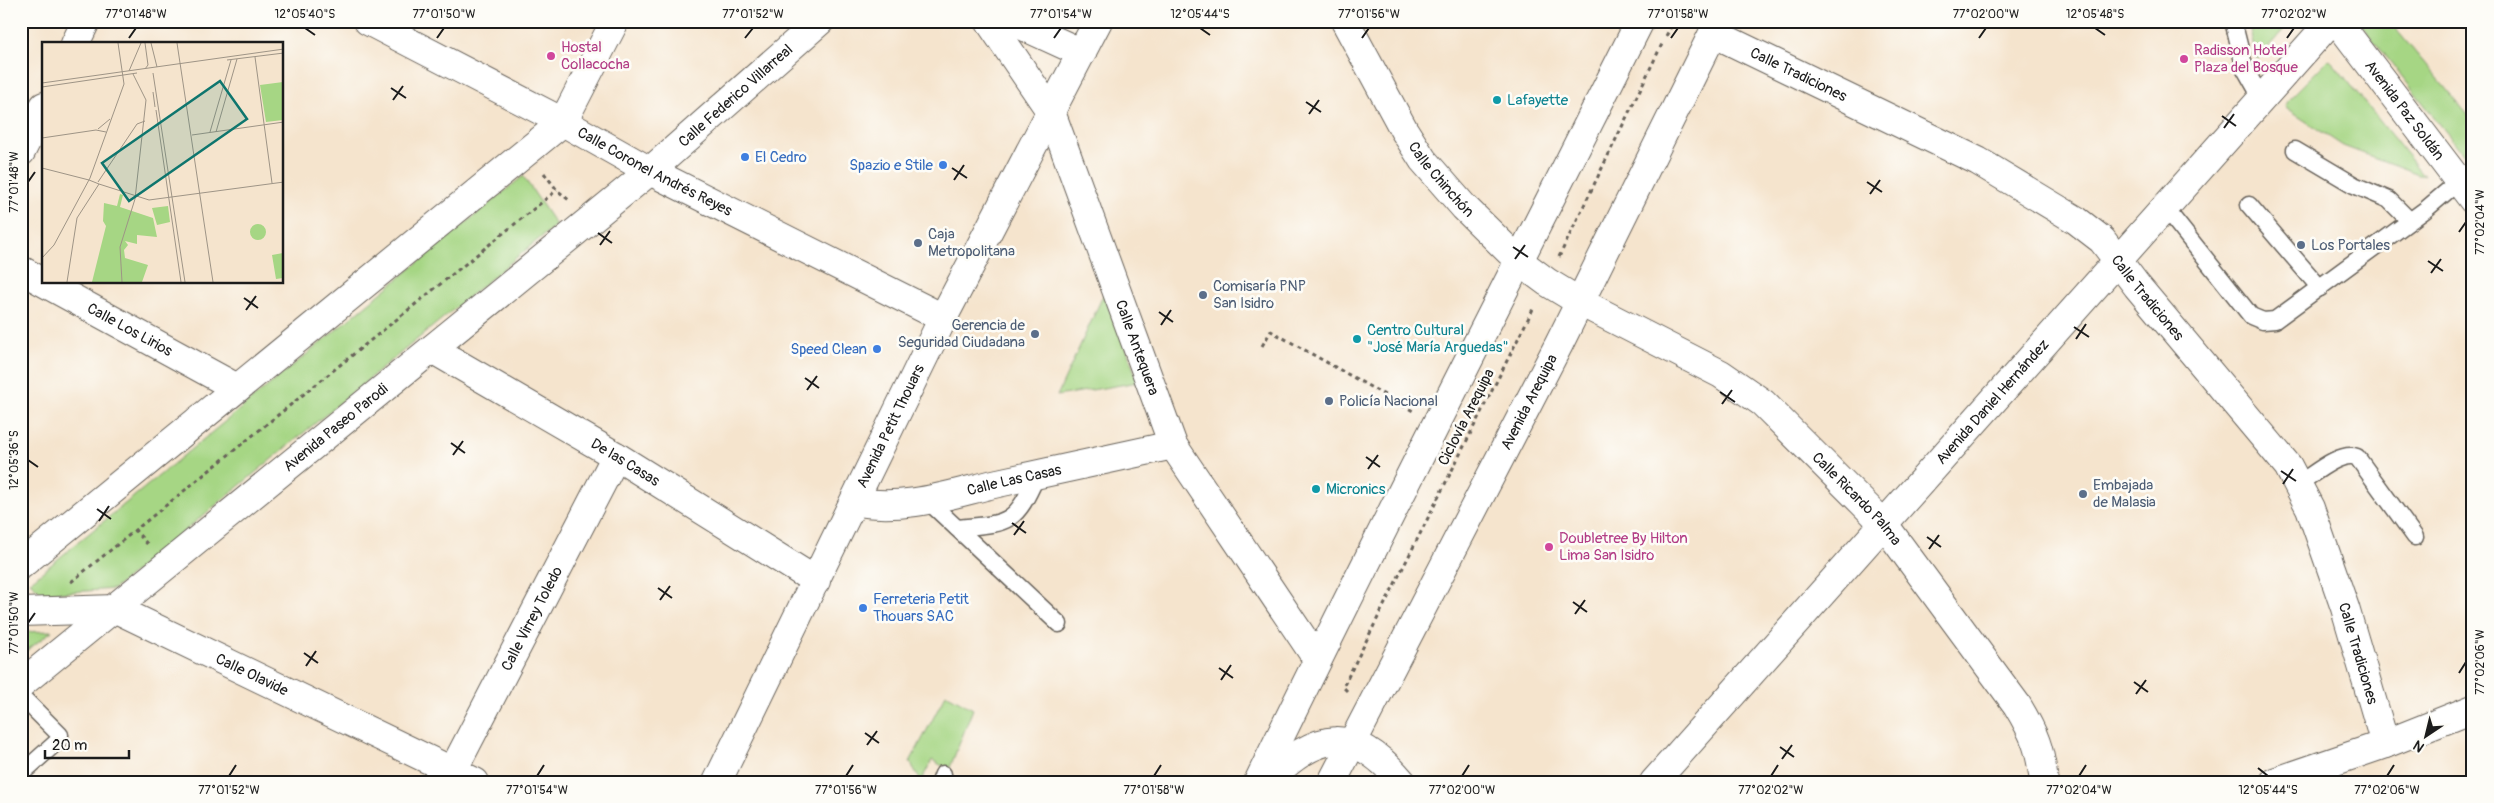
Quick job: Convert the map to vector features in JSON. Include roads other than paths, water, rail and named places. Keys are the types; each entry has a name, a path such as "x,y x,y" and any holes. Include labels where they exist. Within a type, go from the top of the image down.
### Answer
{"street":[{"path":"76,42 86,21"},
{"name":"Calle Coronel Andrés Reyes","path":"368,21 563,122 650,171 943,318"},
{"path":"21,565 563,122 615,21"},
{"name":"Calle Federico Villarreal","path":"650,171 820,21"},
{"name":"Calle Antequera","path":"988,21 1051,112 1173,445 1317,659"},
{"path":"1012,21 1082,53"},
{"name":"Calle Chinchón","path":"1345,21 1388,101 1423,160 1464,208 1520,262 1547,282 1580,302"},
{"path":"1258,782 1317,659 1520,262 1640,21"},
{"name":"Avenida Daniel Hernández","path":"1654,782 2331,21"},
{"name":"Avenida Paz Soldán","path":"2337,21 2465,191"},
{"name":"Avenida Petit Thouars","path":"718,782 856,502 943,318 1098,23"},
{"name":"Calle Tradiciones","path":"1716,27 1978,161 2076,220 2102,240 2288,466 2310,508 2344,608 2385,744"},
{"name":"Avenida Arequipa","path":"1332,782 1354,743 1580,302 1716,27"},
{"path":"21,152 42,110"},
{"name":"Avenida Paseo Parodi","path":"21,684 116,609 166,565 650,171"},
{"name":"Calle Los Lirios","path":"21,270 42,281"},
{"name":"Calle Los Lirios","path":"47,284 237,388"},
{"name":"Calle Ricardo Palma","path":"1580,302 1693,359 1748,392 1774,414 1883,523 2018,705 2035,734 2041,753 2044,782"},
{"name":"De las Casas","path":"432,349 616,456 816,581"},
{"name":"Calle Las Casas","path":"856,502 889,506 928,501 1173,445"},
{"name":"Calle Virrey Toledo","path":"458,778 616,456"},
{"name":"Calle Olavide","path":"28,612 116,609 458,778"},
{"path":"2274,782 2322,774 2385,744 2473,709"},
{"path":"1267,782 1292,760 1315,746 1338,741 1354,743 1366,748 1378,757 1402,782"}],"lane":[{"path":"2233,21 2245,69 2262,99"},
{"path":"2295,150 2354,185 2389,200 2409,220"},
{"path":"2165,208 2251,316 2263,321 2275,320 2409,220 2465,191"},
{"path":"2249,205 2320,288"},
{"path":"2298,484 2336,461 2351,455 2357,457 2415,537"},
{"path":"956,528 1007,522 1025,502 1037,475"},
{"path":"928,501 1059,624"},
{"path":"21,696 60,735 59,740 21,774"}],"place":[{"name":"Hostal Collacocha","path":"551,56"},
{"name":"Radisson Hotel Plaza del Bosque","path":"2184,59"},
{"name":"Lafayette","path":"1497,100"},
{"name":"El Cedro","path":"745,157"},
{"name":"Spazio e Stile","path":"943,165"},
{"name":"Caja Metropolitana","path":"918,243"},
{"name":"Los Portales","path":"2301,245"},
{"name":"Comisaría PNP San Isidro","path":"1203,295"},
{"name":"Gerencia de Seguridad Ciudadana","path":"1035,334"},
{"name":"Centro Cultural \"José María Arguedas\"","path":"1357,339"},
{"name":"Speed Clean","path":"877,349"},
{"name":"Policía Nacional","path":"1329,401"},
{"name":"Micronics","path":"1316,489"},
{"name":"Embajada de Malasia","path":"2083,494"},
{"name":"Doubletree By Hilton Lima San Isidro","path":"1549,547"},
{"name":"Ferreteria Petit Thouars SAC","path":"863,608"}]}
